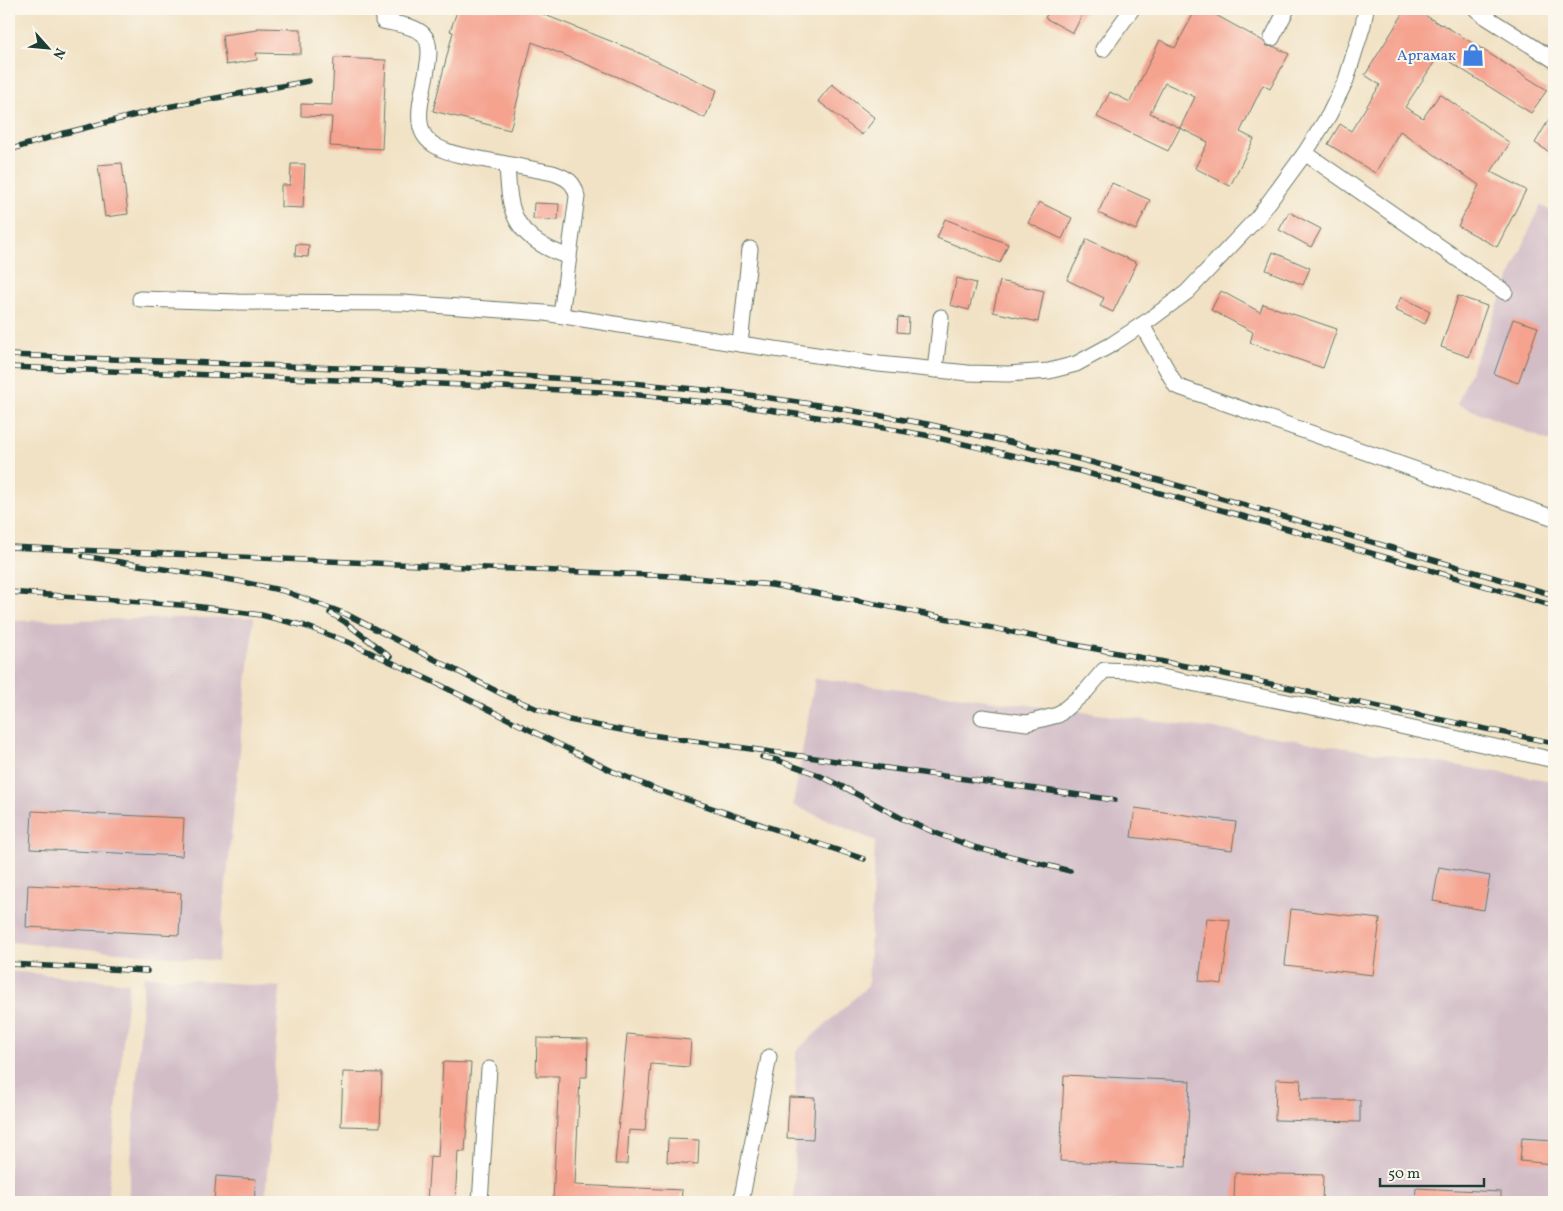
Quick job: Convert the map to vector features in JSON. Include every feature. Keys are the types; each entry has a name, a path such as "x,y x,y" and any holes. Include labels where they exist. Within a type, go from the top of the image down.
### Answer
{"street":[{"path":"1103,49 1132,9"},
{"path":"1272,38 1287,9"},
{"path":"140,299 238,302 403,303 536,312 879,364 935,370 1008,374 1049,371 1076,364 1142,325 1187,292 1252,224 1305,153 1329,115 1346,80 1366,9"},
{"path":"1476,9 1483,16 1554,60"},
{"path":"383,21 418,31 424,35 428,42 430,52 421,100 420,121 424,135 433,144 446,152 553,173 566,177 571,181 577,197 561,315"},
{"path":"1305,153 1505,292"},
{"path":"507,165 511,205 518,222 528,235 538,243 569,257"},
{"path":"740,344 750,249"},
{"path":"935,370 941,317"},
{"path":"1142,325 1176,386 1554,518"},
{"path":"982,717 1027,723 1058,715 1086,692 1104,670 1131,670 1554,760"},
{"path":"741,1202 769,1057"},
{"path":"480,1202 490,1069"}],"shaded area":[{"path":"1540,205 1554,213 1554,443 1457,404"},
{"path":"254,617 218,961 9,942 9,621"},
{"path":"815,678 1270,736 1554,781 1554,1202 794,1202 796,1051 868,986 875,841 793,805"},
{"path":"9,971 129,983 107,1202 9,1202"},
{"path":"144,976 280,987 265,1202 128,1202"}],"building":[{"path":"458,9 530,9 633,50 717,90 705,118 623,79 532,42 510,130 433,111 453,32 450,31"},
{"path":"1050,9 1085,9 1073,33 1045,18"},
{"path":"1196,9 1205,9 1263,41 1267,46 1275,47 1289,54 1270,89 1263,85 1240,132 1254,139 1230,186 1195,168 1208,142 1180,128 1168,151 1097,117 1110,92 1130,102 1160,40 1175,48","holes":["1165,83 1195,97 1180,128 1150,113"]},
{"path":"1406,9 1415,9 1442,24 1547,90 1531,113 1439,55 1405,107 1423,118 1440,94 1510,143 1491,172 1526,190 1497,247 1458,226 1479,185 1400,131 1375,173 1328,144 1340,124 1351,131 1380,85 1365,75"},
{"path":"257,28 301,29 301,54 256,53 257,60 226,65 222,35 257,30"},
{"path":"334,58 386,60 382,149 330,146 332,117 301,116 301,104 332,105"},
{"path":"832,84 875,118 862,135 818,101"},
{"path":"1554,111 1554,155 1535,143"},
{"path":"122,163 128,214 105,217 98,165"},
{"path":"291,164 305,164 303,208 281,207 281,185 290,185"},
{"path":"1112,183 1150,200 1136,230 1098,213"},
{"path":"1039,202 1072,218 1062,239 1028,223"},
{"path":"534,203 559,204 558,220 533,219"},
{"path":"1289,212 1321,229 1311,247 1279,230"},
{"path":"945,219 1008,244 1000,263 937,238"},
{"path":"1087,239 1137,263 1113,312 1100,306 1104,298 1067,280"},
{"path":"296,244 309,245 308,257 295,256"},
{"path":"1273,252 1310,268 1303,285 1266,270"},
{"path":"957,278 976,283 969,310 950,305"},
{"path":"1000,281 1044,291 1038,322 993,312"},
{"path":"1221,291 1260,312 1263,304 1337,329 1323,368 1250,343 1253,332 1211,310"},
{"path":"1458,296 1487,306 1469,357 1441,347"},
{"path":"1401,297 1430,311 1425,324 1395,310"},
{"path":"898,317 909,318 908,333 897,332"},
{"path":"1513,319 1538,327 1518,383 1494,374"},
{"path":"1135,808 1236,822 1232,850 1131,837"},
{"path":"32,811 184,818 182,856 30,849"},
{"path":"1439,867 1490,876 1484,910 1433,901"},
{"path":"28,885 181,893 179,935 26,927"},
{"path":"1291,909 1380,919 1373,975 1285,965"},
{"path":"1207,918 1230,920 1222,984 1199,981"},
{"path":"627,1034 691,1040 689,1067 651,1064 645,1131 629,1130 627,1164 615,1164"},
{"path":"537,1038 588,1039 587,1077 580,1077 575,1185 682,1190 681,1202 553,1200 559,1076 536,1076"},
{"path":"443,1062 471,1063 465,1152 458,1151 455,1202 427,1202 430,1156 438,1157"},
{"path":"343,1072 382,1073 380,1127 341,1126"},
{"path":"1064,1075 1190,1081 1186,1167 1060,1161"},
{"path":"1276,1079 1301,1080 1300,1100 1360,1100 1360,1122 1275,1120"},
{"path":"789,1097 815,1098 813,1139 787,1138"},
{"path":"1522,1138 1554,1140 1554,1164 1520,1161"},
{"path":"668,1139 699,1140 698,1164 667,1162"},
{"path":"1235,1173 1323,1175 1322,1202 1234,1202"},
{"path":"216,1176 256,1179 254,1202 214,1202"},
{"path":"1416,1188 1501,1192 1501,1202 1415,1202"}],"railway":[{"path":"9,150 61,134 167,107 309,81"},
{"path":"9,355 465,373 622,382 735,393 832,407 927,424 1083,460 1162,481 1554,595"},
{"path":"9,367 620,393 733,405 831,419 925,435 1080,471 1554,606"},
{"path":"9,547 673,576 772,585 1201,669 1554,743"},
{"path":"83,556 238,581 284,591 346,614 502,694 569,720 637,733 1115,800"},
{"path":"9,592 194,606 261,615 305,626 348,642 438,684 612,771 658,790 864,859"},
{"path":"330,613 345,622 390,657"},
{"path":"762,757 777,760 816,774 901,818 938,834 977,848 1070,871"},
{"path":"9,964 147,971"}],"place":[{"name":"Аргамак","path":"1473,55"}]}
